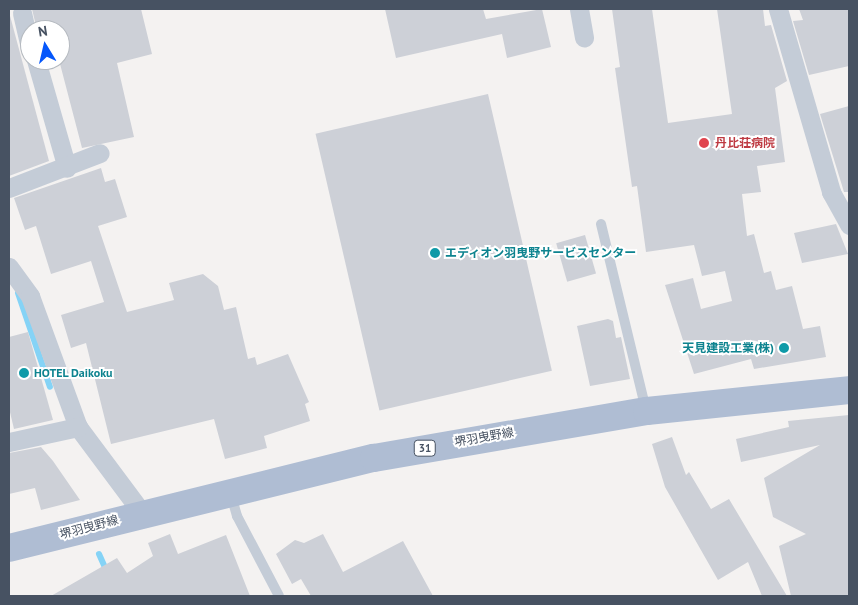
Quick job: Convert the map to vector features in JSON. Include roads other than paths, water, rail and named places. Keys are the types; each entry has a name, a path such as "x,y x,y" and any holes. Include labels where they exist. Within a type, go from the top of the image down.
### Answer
{"main road":[{"name":"堺羽曳野線","path":"9,548 142,513 374,458 647,411 849,390"}],"street":[{"path":"580,9 584,38"},
{"path":"778,9 831,192 845,206 849,225"},
{"path":"22,13 24,20"},
{"path":"39,70 67,168"},
{"path":"9,188 67,168 100,153"},
{"path":"9,267 30,296 78,427 142,513"},
{"path":"9,442 78,427"}],"lane":[{"path":"601,224 647,411"},
{"path":"230,492 237,516 279,596"}],"waterway":[{"path":"18,293 50,387"},
{"path":"99,554 107,572"}],"place":[{"name":"丹比荘病院","path":"704,143"},
{"name":"エディオン羽曳野サービスセンター","path":"435,253"},
{"name":"天見建設工業(株)","path":"784,348"},
{"name":"HOTEL Daikoku","path":"24,373"}]}
